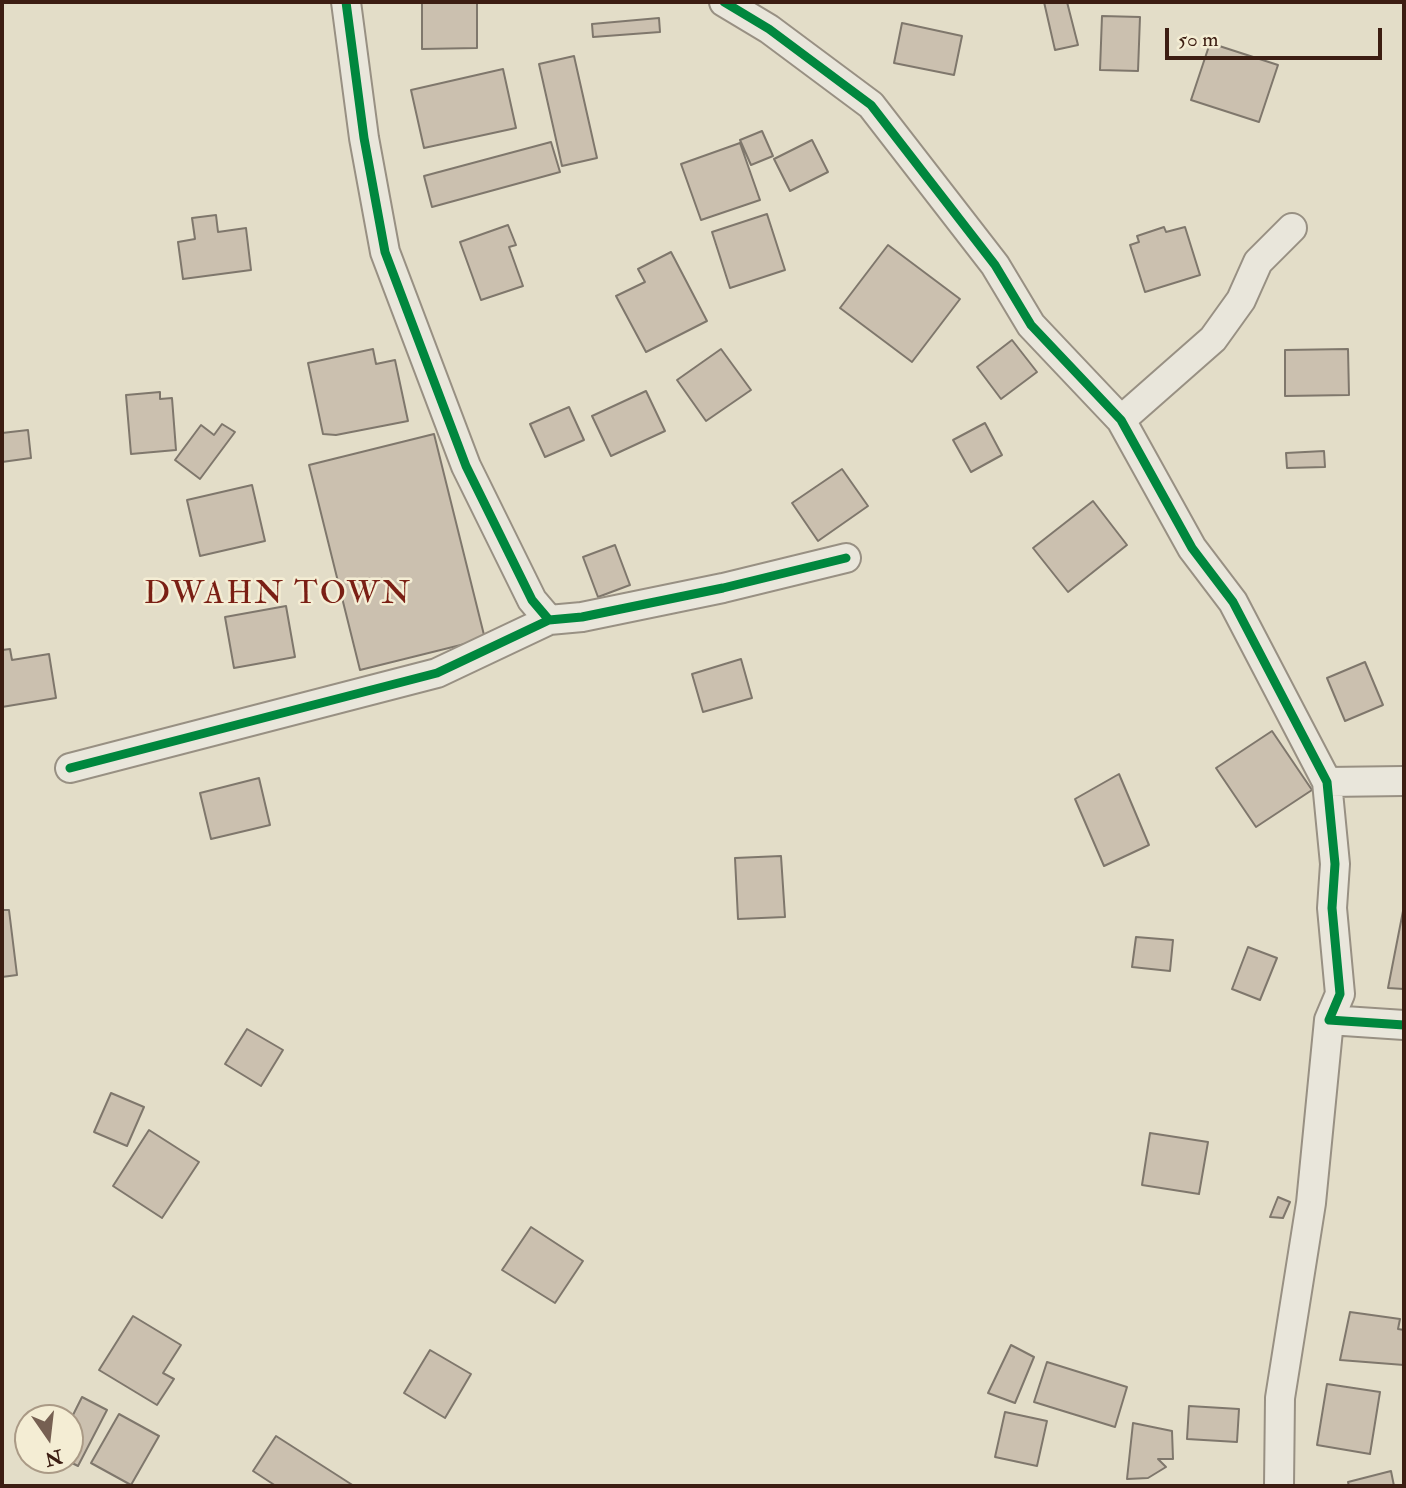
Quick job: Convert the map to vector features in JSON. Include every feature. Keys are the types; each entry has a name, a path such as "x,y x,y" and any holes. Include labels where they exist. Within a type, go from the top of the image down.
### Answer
{"street":[{"path":"346,2 364,138 385,252 466,466 532,600 549,620"},
{"path":"724,2 769,29 871,105 995,265 1031,325 1121,421 1192,548 1233,602 1327,782 1335,864 1332,908 1340,994 1329,1020 1311,1203 1280,1398 1279,1486"},
{"path":"1121,421 1213,339 1241,300 1258,262 1292,228"},
{"path":"70,768 437,673 549,620 582,617 723,588 846,558"},
{"path":"1327,782 1404,781"},
{"path":"1329,1020 1404,1025"}],"building":[{"path":"422,2 477,2 477,48 422,49"},
{"path":"1044,2 1067,2 1078,45 1055,50"},
{"path":"1102,16 1140,17 1138,71 1100,70"},
{"path":"659,18 660,32 593,37 592,24"},
{"path":"902,23 962,36 954,75 894,63"},
{"path":"1210,43 1278,65 1259,122 1191,100"},
{"path":"574,56 597,158 562,166 539,64"},
{"path":"503,69 516,128 424,148 411,90"},
{"path":"762,131 773,156 751,165 740,140"},
{"path":"812,140 828,172 790,191 774,159"},
{"path":"551,142 560,172 432,207 424,176"},
{"path":"740,143 760,200 701,220 681,164"},
{"path":"767,214 785,270 730,288 712,232"},
{"path":"216,215 218,232 246,228 251,270 183,279 178,242 195,239 192,218"},
{"path":"508,225 516,245 509,247 523,286 481,300 460,242"},
{"path":"1164,227 1166,232 1185,227 1200,275 1145,292 1130,245 1139,242 1137,236"},
{"path":"888,245 960,299 912,362 840,308"},
{"path":"671,252 707,321 646,352 616,296 645,282 638,269"},
{"path":"1012,340 1037,372 1001,399 977,367"},
{"path":"373,349 376,364 395,360 408,421 336,435 323,434 308,363"},
{"path":"721,349 751,390 706,421 677,380"},
{"path":"1348,349 1349,395 1285,396 1285,350"},
{"path":"646,391 665,431 611,456 592,416"},
{"path":"160,392 160,399 172,398 176,450 131,454 126,395"},
{"path":"569,407 584,440 545,457 530,424"},
{"path":"985,423 1002,455 971,472 953,440"},
{"path":"222,424 235,432 200,479 175,460 201,425 214,435"},
{"path":"28,430 31,458 2,462 2,433"},
{"path":"434,434 485,639 360,670 309,465"},
{"path":"1324,451 1325,467 1287,468 1286,453"},
{"path":"842,469 868,506 818,541 792,503"},
{"path":"252,485 265,541 200,556 187,500"},
{"path":"1093,501 1127,545 1068,592 1033,548"},
{"path":"615,545 630,585 598,597 583,557"},
{"path":"286,606 295,657 234,668 225,617"},
{"path":"10,649 12,660 49,654 56,698 2,707 2,650"},
{"path":"741,659 752,698 703,712 692,674"},
{"path":"1365,662 1383,705 1345,721 1327,678"},
{"path":"1272,731 1312,790 1256,827 1216,768"},
{"path":"1119,774 1149,845 1104,866 1075,799"},
{"path":"259,778 270,825 211,839 200,793"},
{"path":"781,856 785,917 738,919 735,858"},
{"path":"1404,906 1404,989 1388,988"},
{"path":"2,910 9,910 17,975 2,977"},
{"path":"1136,937 1173,940 1170,971 1132,967"},
{"path":"1248,947 1277,958 1260,1000 1232,989"},
{"path":"247,1029 283,1050 261,1086 225,1064"},
{"path":"111,1093 144,1107 127,1146 94,1132"},
{"path":"149,1130 199,1162 162,1218 113,1186"},
{"path":"1150,1133 1208,1142 1199,1194 1142,1185"},
{"path":"1278,1197 1290,1202 1283,1218 1270,1217"},
{"path":"531,1227 583,1261 555,1303 502,1270"},
{"path":"1350,1312 1400,1319 1398,1329 1404,1330 1404,1365 1340,1360"},
{"path":"133,1316 181,1345 163,1373 174,1379 157,1405 99,1370"},
{"path":"1011,1345 1034,1357 1015,1403 988,1393"},
{"path":"430,1350 471,1374 445,1418 404,1393"},
{"path":"1047,1362 1127,1387 1115,1427 1034,1402"},
{"path":"1327,1384 1380,1392 1370,1454 1317,1445"},
{"path":"82,1397 107,1410 84,1454 84,1404 78,1404"},
{"path":"1189,1406 1239,1409 1237,1442 1187,1439"},
{"path":"1005,1412 1047,1421 1037,1466 995,1457"},
{"path":"119,1414 159,1436 131,1485 91,1463"},
{"path":"1133,1423 1172,1431 1173,1459 1158,1459 1166,1467 1148,1478 1127,1479"},
{"path":"276,1436 354,1486 276,1486 253,1471"},
{"path":"1391,1471 1394,1486 1349,1486 1348,1482"}],"cycle path":[{"path":"346,2 364,138 385,252 466,466 532,600 549,620 582,617 723,588 846,558"},
{"path":"724,2 769,29 871,105 995,265 1031,325 1121,420 1192,548 1233,602 1327,782 1335,864 1332,908 1340,994 1329,1020 1404,1025"},
{"path":"70,768 437,673 549,620"}],"district":[{"name":"DWAHN TOWN","path":"278,596"}]}
